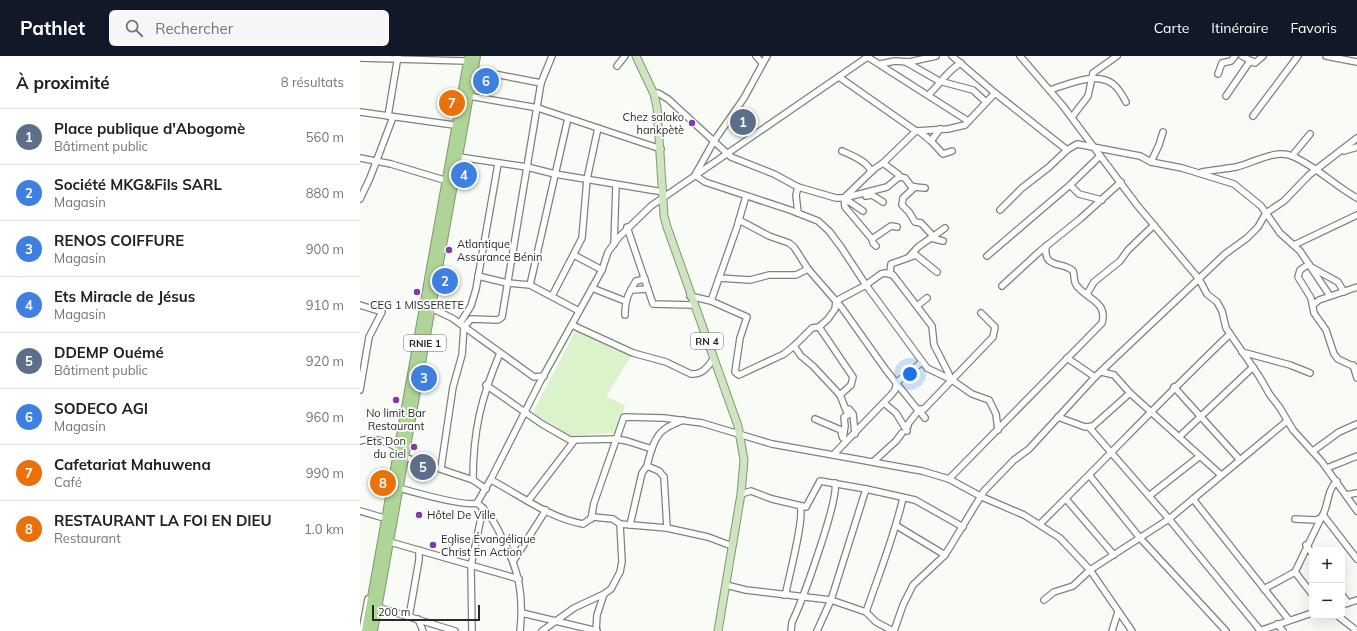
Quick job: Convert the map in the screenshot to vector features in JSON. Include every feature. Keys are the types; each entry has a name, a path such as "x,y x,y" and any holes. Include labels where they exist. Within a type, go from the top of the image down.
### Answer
{"highway":[{"name":"RNIE 1","path":"366,631 392,510 399,488 400,451 431,308 476,56"},
{"name":"RNIE 1","path":"373,631 390,542 392,510 400,451 467,58"}],"main road":[{"name":"RN 4","path":"636,56 654,94 659,115 663,195 667,227 740,436 744,460 741,494 718,631"}],"street":[{"path":"462,325 471,319 500,319 538,108 541,83 552,56"},
{"path":"616,66 625,56"},
{"path":"756,56 762,64"},
{"path":"695,175 714,141 744,98 767,56"},
{"path":"476,503 491,480 544,376 602,270 608,252 627,227 663,195 695,175 868,56 968,122"},
{"path":"880,64 895,61 906,62 936,56"},
{"path":"952,56 995,93 1067,150"},
{"path":"1020,56 1072,117 1100,156 1154,225 1199,279 1207,294 1217,302 1230,334 1293,430 1327,468 1357,511"},
{"path":"1072,117 1088,96 1092,73 1117,56"},
{"path":"1218,74 1222,63 1231,62 1235,56"},
{"path":"1242,56 1246,60 1255,63 1263,56"},
{"path":"1253,116 1298,56"},
{"path":"1326,56 1356,60"},
{"path":"360,58 467,58 444,180 400,451 384,518 362,631"},
{"path":"360,199 377,160 390,116 397,58"},
{"path":"1226,96 1248,64 1252,61"},
{"path":"906,62 941,82 973,90 986,102"},
{"path":"928,95 941,82 944,76 961,64"},
{"path":"474,70 541,83"},
{"path":"839,77 918,131 931,141 943,154 952,151"},
{"path":"1050,90 1090,79 1103,78 1113,84 1126,102"},
{"path":"654,94 658,93 668,99 736,160 774,174 798,187 836,198 846,199 872,195 883,202"},
{"path":"876,246 872,239 845,207 846,199 871,172 883,164 918,131 960,126 968,122 995,93"},
{"path":"469,96 538,108 661,148"},
{"path":"360,112 454,124"},
{"path":"530,286 568,118"},
{"path":"552,296 582,238 587,180 598,128"},
{"path":"931,141 940,129"},
{"path":"1150,162 1159,145 1163,132"},
{"path":"1292,156 1310,134"},
{"path":"726,586 831,600 866,612 876,622 894,631 903,605 913,585 945,555 982,497 984,491 1014,460 1029,449 1095,377 1226,254 1247,238 1258,227 1269,212 1284,201 1316,170 1357,138"},
{"path":"1000,210 1022,188 1049,167 1067,150 1077,144 1140,156 1150,162 1200,172 1234,184 1269,212 1272,222 1280,233 1294,245 1310,265 1330,296"},
{"path":"1342,151 1357,147"},
{"path":"842,151 864,162 871,169 871,172"},
{"path":"987,256 1070,186 1100,156"},
{"path":"1200,172 1235,167 1268,156 1292,156 1316,170 1357,198"},
{"path":"459,157 498,164 527,167 663,195"},
{"path":"360,158 377,160 444,180"},
{"path":"441,468 453,387 462,355 462,325 471,306 478,276 498,164"},
{"path":"883,164 894,170 899,175 898,177"},
{"path":"695,175 705,182 798,212 818,221 829,231 866,285 927,368 936,374 951,380 972,394 989,400 998,421 998,430"},
{"path":"898,177 905,178 911,186 925,188"},
{"path":"846,199 887,187 898,177"},
{"path":"1002,286 1121,182"},
{"path":"614,244 616,185"},
{"path":"1070,186 1079,194 1102,200"},
{"path":"798,187 796,195 798,212"},
{"path":"915,187 903,198 902,206 909,212 915,222 921,223 932,237 943,241"},
{"path":"711,301 746,196"},
{"path":"846,199 863,211"},
{"path":"1294,245 1357,215"},
{"path":"739,220 769,236 789,243 794,248 808,269 836,301 902,390 925,418"},
{"path":"1087,294 1094,282 1120,261 1128,250 1154,225"},
{"path":"872,239 891,226 897,227"},
{"path":"627,227 653,304 693,305"},
{"path":"908,257 918,247 945,228"},
{"path":"949,479 1102,323 1103,314 1101,307 1075,284 1074,274 1071,268 1057,266 1049,260 1046,256 1046,246"},
{"path":"574,255 602,270"},
{"path":"937,272 916,255 891,264 890,273 932,326 934,345 951,380"},
{"path":"1310,265 1338,282 1344,292"},
{"path":"1310,265 1300,270 1298,278 1311,298 1314,313 1326,330 1334,354 1338,359 1355,366 1357,378"},
{"path":"719,278 750,280 769,275 796,274 808,269"},
{"path":"836,301 866,285 881,274 890,273"},
{"path":"1322,283 1324,273"},
{"path":"478,276 506,283 530,286 579,311"},
{"path":"625,315 625,301 636,281 645,279"},
{"path":"592,288 625,301"},
{"path":"631,290 648,289"},
{"path":"1313,305 1330,296 1356,289"},
{"path":"690,296 711,301 747,317 740,338 736,374 739,375 753,369 794,346 812,328 819,327 835,309 836,301"},
{"path":"917,306 927,298"},
{"path":"360,305 382,312 363,350 360,390"},
{"path":"431,308 462,325 534,377 538,388"},
{"path":"873,462 906,430 908,424 919,410 924,409 988,343 996,331 990,320 981,313"},
{"path":"572,325 628,351 647,358 666,362 691,374 695,374 706,369 713,359"},
{"path":"819,327 853,377 851,384 840,396"},
{"path":"1040,524 1112,454 1174,387 1230,334"},
{"path":"794,346 801,356 813,366 840,396 848,415 844,417 844,441"},
{"path":"1242,352 1290,365 1310,373"},
{"path":"473,480 473,455 476,428 486,385 500,353"},
{"path":"1067,358 1095,377"},
{"path":"834,454 844,441 855,434 884,403 895,390 897,382 922,362"},
{"path":"1179,437 1253,367"},
{"path":"1102,372 1112,374 1130,393 1222,475"},
{"path":"534,377 544,376"},
{"path":"486,385 526,411 542,424 574,441 616,439 627,441 652,450"},
{"path":"1174,387 1201,415 1240,460"},
{"path":"895,390 902,390"},
{"path":"1089,427 1093,426 1130,393"},
{"path":"884,403 896,413 906,430"},
{"path":"846,409 849,409 853,414 855,434"},
{"path":"591,519 594,503 624,417 683,420 715,426 740,436 772,444 922,471 949,479 982,497 1024,514 1060,538 1090,570 1132,631"},
{"path":"1058,417 1089,427 1169,519 1259,631 1289,620 1309,615"},
{"path":"815,419 841,430 844,441"},
{"path":"630,525 642,473 647,466 660,432 683,420"},
{"path":"1044,600 1054,592 1073,586 1090,570 1169,519 1287,420"},
{"path":"998,421 1004,423"},
{"path":"1313,451 1339,432 1357,424"},
{"path":"360,441 367,438 374,438 400,451 473,480 486,489"},
{"path":"528,501 574,441"},
{"path":"1149,496 1200,456"},
{"path":"1327,468 1357,456"},
{"path":"647,466 660,471 664,477 667,528"},
{"path":"1090,476 1140,538 1226,631"},
{"path":"491,480 546,510 581,524 591,519 613,519 620,524 667,528 708,537 732,546"},
{"path":"786,594 802,508 808,504 820,481 915,500 963,527"},
{"path":"1264,588 1295,572 1306,545 1322,517 1329,492 1337,481"},
{"path":"791,631 792,622 834,502 835,483"},
{"path":"399,488 451,500 473,504 476,503 483,508 493,520 514,560 519,579 522,613 520,631"},
{"path":"817,631 831,600 866,490"},
{"path":"741,494 751,491 802,508"},
{"path":"1346,495 1357,492"},
{"path":"866,612 897,526 903,498"},
{"path":"1066,499 1114,555"},
{"path":"1193,499 1289,620"},
{"path":"472,631 471,566 483,508"},
{"path":"514,560 546,510"},
{"path":"360,511 384,518"},
{"path":"1295,519 1315,520 1322,517"},
{"path":"1322,517 1357,559"},
{"path":"542,631 574,608 604,594 611,589 620,572 622,562 620,524"},
{"path":"897,526 945,555"},
{"path":"390,542 519,579"},
{"path":"1306,545 1309,549"},
{"path":"409,617 419,560 419,550"},
{"path":"1295,572 1309,590"},
{"path":"522,613 596,631 597,615 604,594"},
{"path":"1345,604 1357,600"},
{"path":"378,607 455,631"},
{"path":"1112,631 1118,612"},
{"path":"418,619 423,631"},
{"path":"1342,619 1357,631"},
{"path":"1277,624 1283,631"}],"green space":[{"path":"576,330 631,356 607,395 607,397 625,405 617,431 614,433 570,436 535,414 534,410"}],"place":[{"name":"SODECO AGI","path":"486,81"},
{"name":"Cafetariat Mahuwena","path":"452,103"},
{"name":"Place publique d'Abogomè","path":"743,122"},
{"name":"Chez salako hankpètè","path":"692,123"},
{"name":"Ets Miracle de Jésus","path":"464,175"},
{"name":"Atlantique Assurance Bénin","path":"449,250"},
{"name":"Société MKG&Fils SARL","path":"445,281"},
{"name":"CEG 1 MISSERETE","path":"417,292"},
{"name":"RENOS COIFFURE","path":"424,378"},
{"name":"No limit Bar Restaurant","path":"396,400"},
{"name":"Ets Don du ciel","path":"414,447"},
{"name":"DDEMP Ouémé","path":"423,467"},
{"name":"RESTAURANT LA FOI EN DIEU","path":"383,483"},
{"name":"Hôtel De Ville","path":"419,515"},
{"name":"Eglise Évangélique Christ En Action","path":"433,545"}]}
